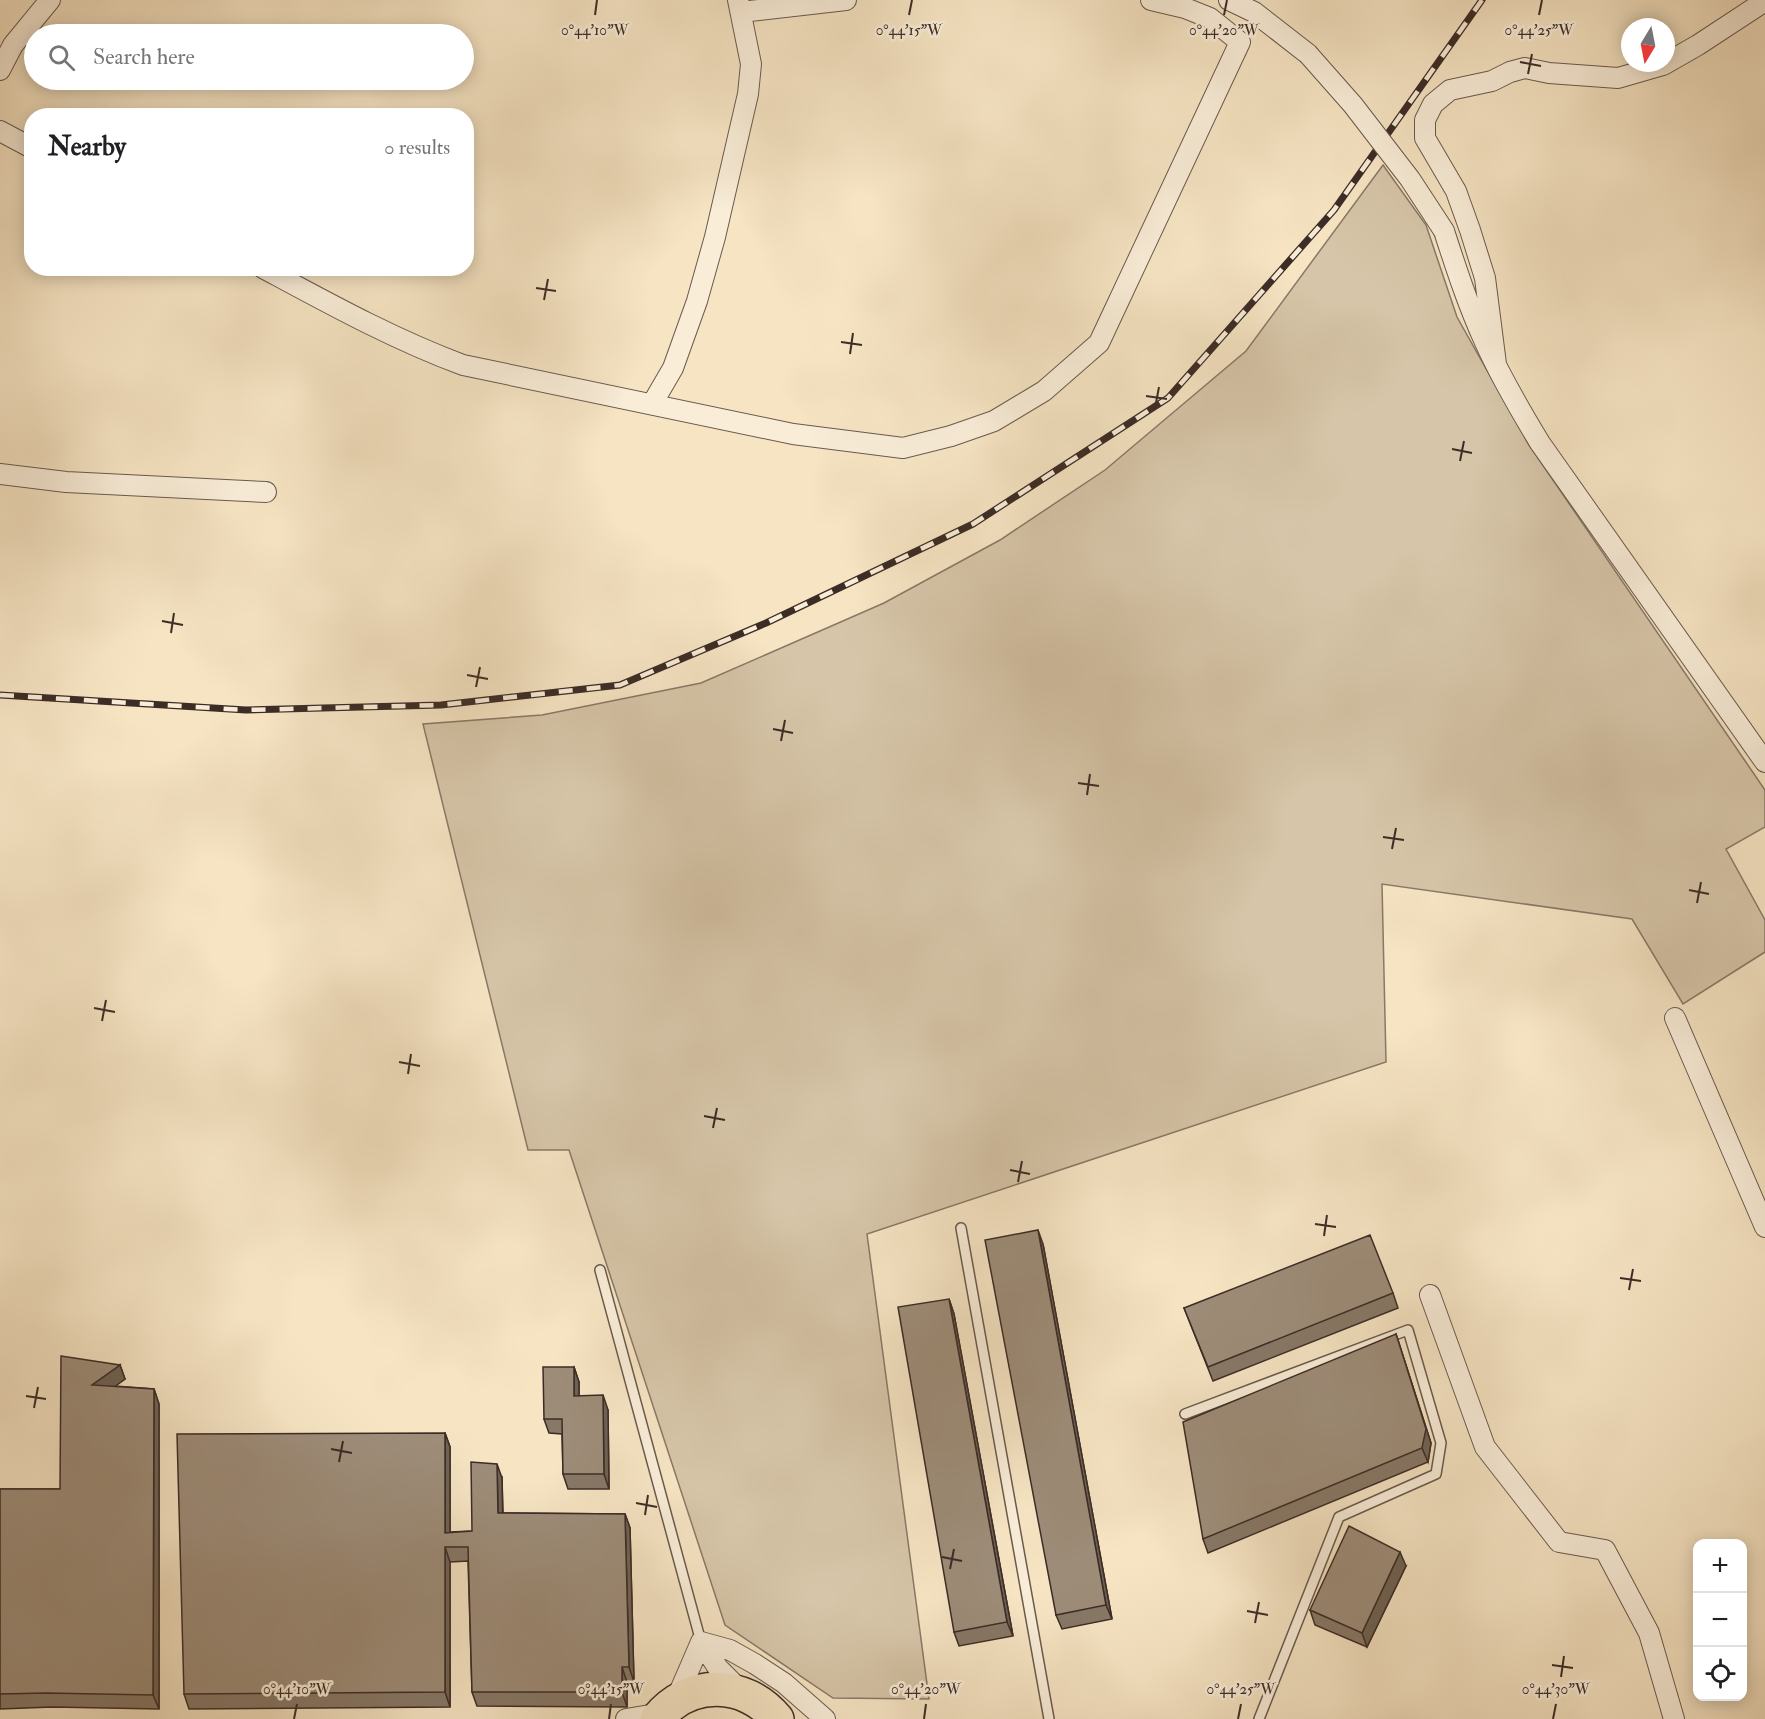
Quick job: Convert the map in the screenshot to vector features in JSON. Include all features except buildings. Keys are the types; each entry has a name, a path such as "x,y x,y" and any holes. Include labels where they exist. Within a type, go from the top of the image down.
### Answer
{"highway":[{"path":"665,1711 690,1694 726,1689 743,1693 757,1700 777,1719"}],"street":[{"path":"30,24 50,0"},
{"path":"652,404 673,368 697,301 718,226 748,94 751,64 739,6 846,0"},
{"path":"277,276 378,329 463,365 793,434 903,448 951,436 994,421 1044,391 1099,343 1240,42 1210,18 1185,8 1151,0"},
{"path":"1229,0 1254,12 1308,54 1353,105 1410,179 1444,231 1467,298 1496,364 1540,443 1765,762"},
{"path":"1496,364 1485,278 1470,230 1456,191 1425,138 1425,120 1434,104 1450,90 1492,81 1525,68 1549,73 1618,78 1663,66 1765,1"},
{"path":"0,70 13,45 24,32"},
{"path":"0,131 24,144"},
{"path":"0,474 66,482 266,492"},
{"path":"1675,1018 1765,1227"},
{"path":"1430,1295 1485,1447 1559,1542 1605,1550 1649,1633 1674,1719"},
{"path":"701,1642 718,1668 743,1693"},
{"path":"626,1719 665,1711 701,1642"},
{"path":"701,1642 730,1650 755,1664 784,1683 825,1719"}],"lane":[{"path":"961,1228 1049,1719"},
{"path":"600,1270 701,1642"},
{"path":"1185,1414 1408,1330 1441,1443 1436,1474 1339,1517 1259,1719"}],"shaded area":[{"path":"1383,165 1426,225 1457,317 1529,445 1765,790 1765,827 1726,849 1765,920 1765,952 1683,1004 1632,919 1382,884 1386,1062 867,1234 929,1699 833,1698 725,1625 569,1150 528,1150 423,724 542,715 701,683 884,603 1000,540 1105,470 1246,351"}],"railway":[{"path":"0,695 246,710 441,705 620,685 766,623 973,524 1168,398 1334,210 1482,0"}]}
